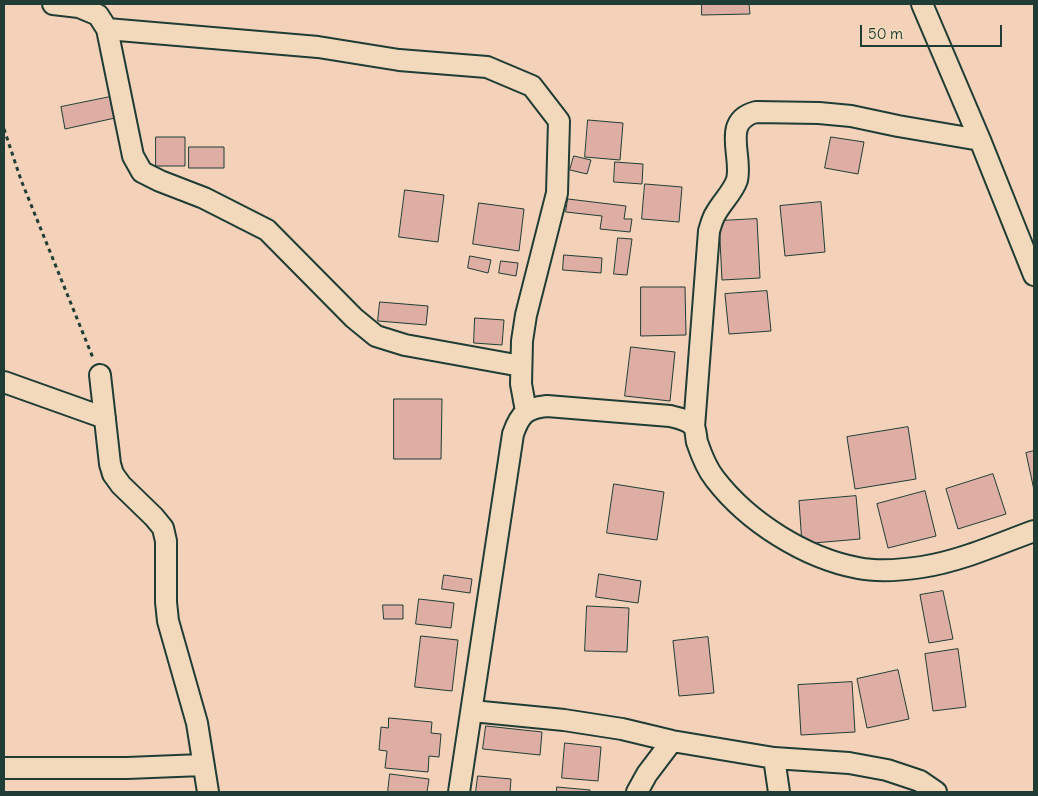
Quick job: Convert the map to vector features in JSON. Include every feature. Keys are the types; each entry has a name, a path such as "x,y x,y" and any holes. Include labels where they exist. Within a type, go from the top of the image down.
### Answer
{"street":[{"path":"53,4 79,7 98,15 107,29 133,156 142,172 204,198 267,230 354,318 376,336 405,345 521,366"},
{"path":"922,4 980,140 1034,275"},
{"path":"107,29 318,47 399,60 487,67 532,86 559,121 557,193 526,315 522,341 521,384 526,411"},
{"path":"980,140 851,116 819,113 756,112 742,118 735,133 738,170 736,180 715,214 709,232 694,427 702,456 714,479 747,513 779,537 825,559 859,568 896,569 924,567 960,557 1034,530"},
{"path":"100,375 110,464 113,474 121,485 163,528 166,541 166,602 168,621 197,723 202,765 208,792"},
{"path":"4,382 105,418"},
{"path":"459,792 513,434 518,421 526,411 535,407 547,406 670,416 684,420 694,427"},
{"path":"472,711 564,720 622,729 672,741 774,758 849,763 887,770 920,781 936,792"},
{"path":"637,792 647,774 672,741"},
{"path":"774,758 778,792"},
{"path":"4,768 127,768 202,765"}],"path":[{"path":"4,129 21,180 100,375"}],"building":[{"path":"702,4 749,4 750,14 702,15"},
{"path":"110,97 115,118 65,129 61,107"},
{"path":"588,120 623,123 620,160 585,157"},
{"path":"156,137 185,137 185,166 156,166"},
{"path":"831,137 864,142 858,174 825,168"},
{"path":"189,147 224,147 224,168 189,168"},
{"path":"574,156 591,160 587,174 570,170"},
{"path":"615,162 643,164 642,184 614,182"},
{"path":"645,184 682,187 679,222 642,219"},
{"path":"405,190 444,195 438,242 399,237"},
{"path":"568,199 626,206 624,219 632,219 630,232 600,229 602,216 566,212"},
{"path":"821,202 825,252 785,256 780,206"},
{"path":"479,203 524,209 519,251 473,244"},
{"path":"757,219 760,278 722,280 719,221"},
{"path":"618,238 632,239 627,275 614,274"},
{"path":"564,255 602,258 601,273 563,270"},
{"path":"470,256 491,260 488,273 468,268"},
{"path":"501,261 518,263 516,276 499,273"},
{"path":"641,287 685,287 686,335 641,336"},
{"path":"767,291 771,331 729,334 725,294"},
{"path":"380,302 428,306 426,325 378,321"},
{"path":"475,318 504,320 502,345 474,343"},
{"path":"631,347 675,352 670,401 625,396"},
{"path":"394,399 442,399 441,459 394,459"},
{"path":"908,427 916,479 855,489 847,437"},
{"path":"1034,451 1034,490 1026,453"},
{"path":"993,474 1006,514 958,529 946,489"},
{"path":"614,484 664,492 657,540 607,533"},
{"path":"925,491 936,536 888,548 877,504"},
{"path":"856,496 860,539 802,544 799,501"},
{"path":"599,574 641,581 638,603 596,597"},
{"path":"444,575 472,579 470,593 442,589"},
{"path":"943,591 953,639 929,643 920,595"},
{"path":"419,599 454,603 451,628 416,624"},
{"path":"383,605 403,605 403,619 384,619"},
{"path":"587,606 629,608 627,652 585,651"},
{"path":"421,636 458,640 452,691 415,687"},
{"path":"708,637 714,693 679,696 673,641"},
{"path":"958,649 966,707 933,711 925,654"},
{"path":"898,670 909,719 867,728 857,679"},
{"path":"852,682 855,732 801,735 798,685"},
{"path":"389,718 432,722 431,733 441,734 439,757 429,756 428,772 385,768 387,751 379,750 381,727 388,728"},
{"path":"486,726 542,732 540,755 483,749"},
{"path":"565,743 601,747 598,781 562,778"},
{"path":"390,774 429,779 427,792 388,792"},
{"path":"478,776 511,779 510,792 476,792"},
{"path":"557,787 590,790 590,792 557,792"}]}
